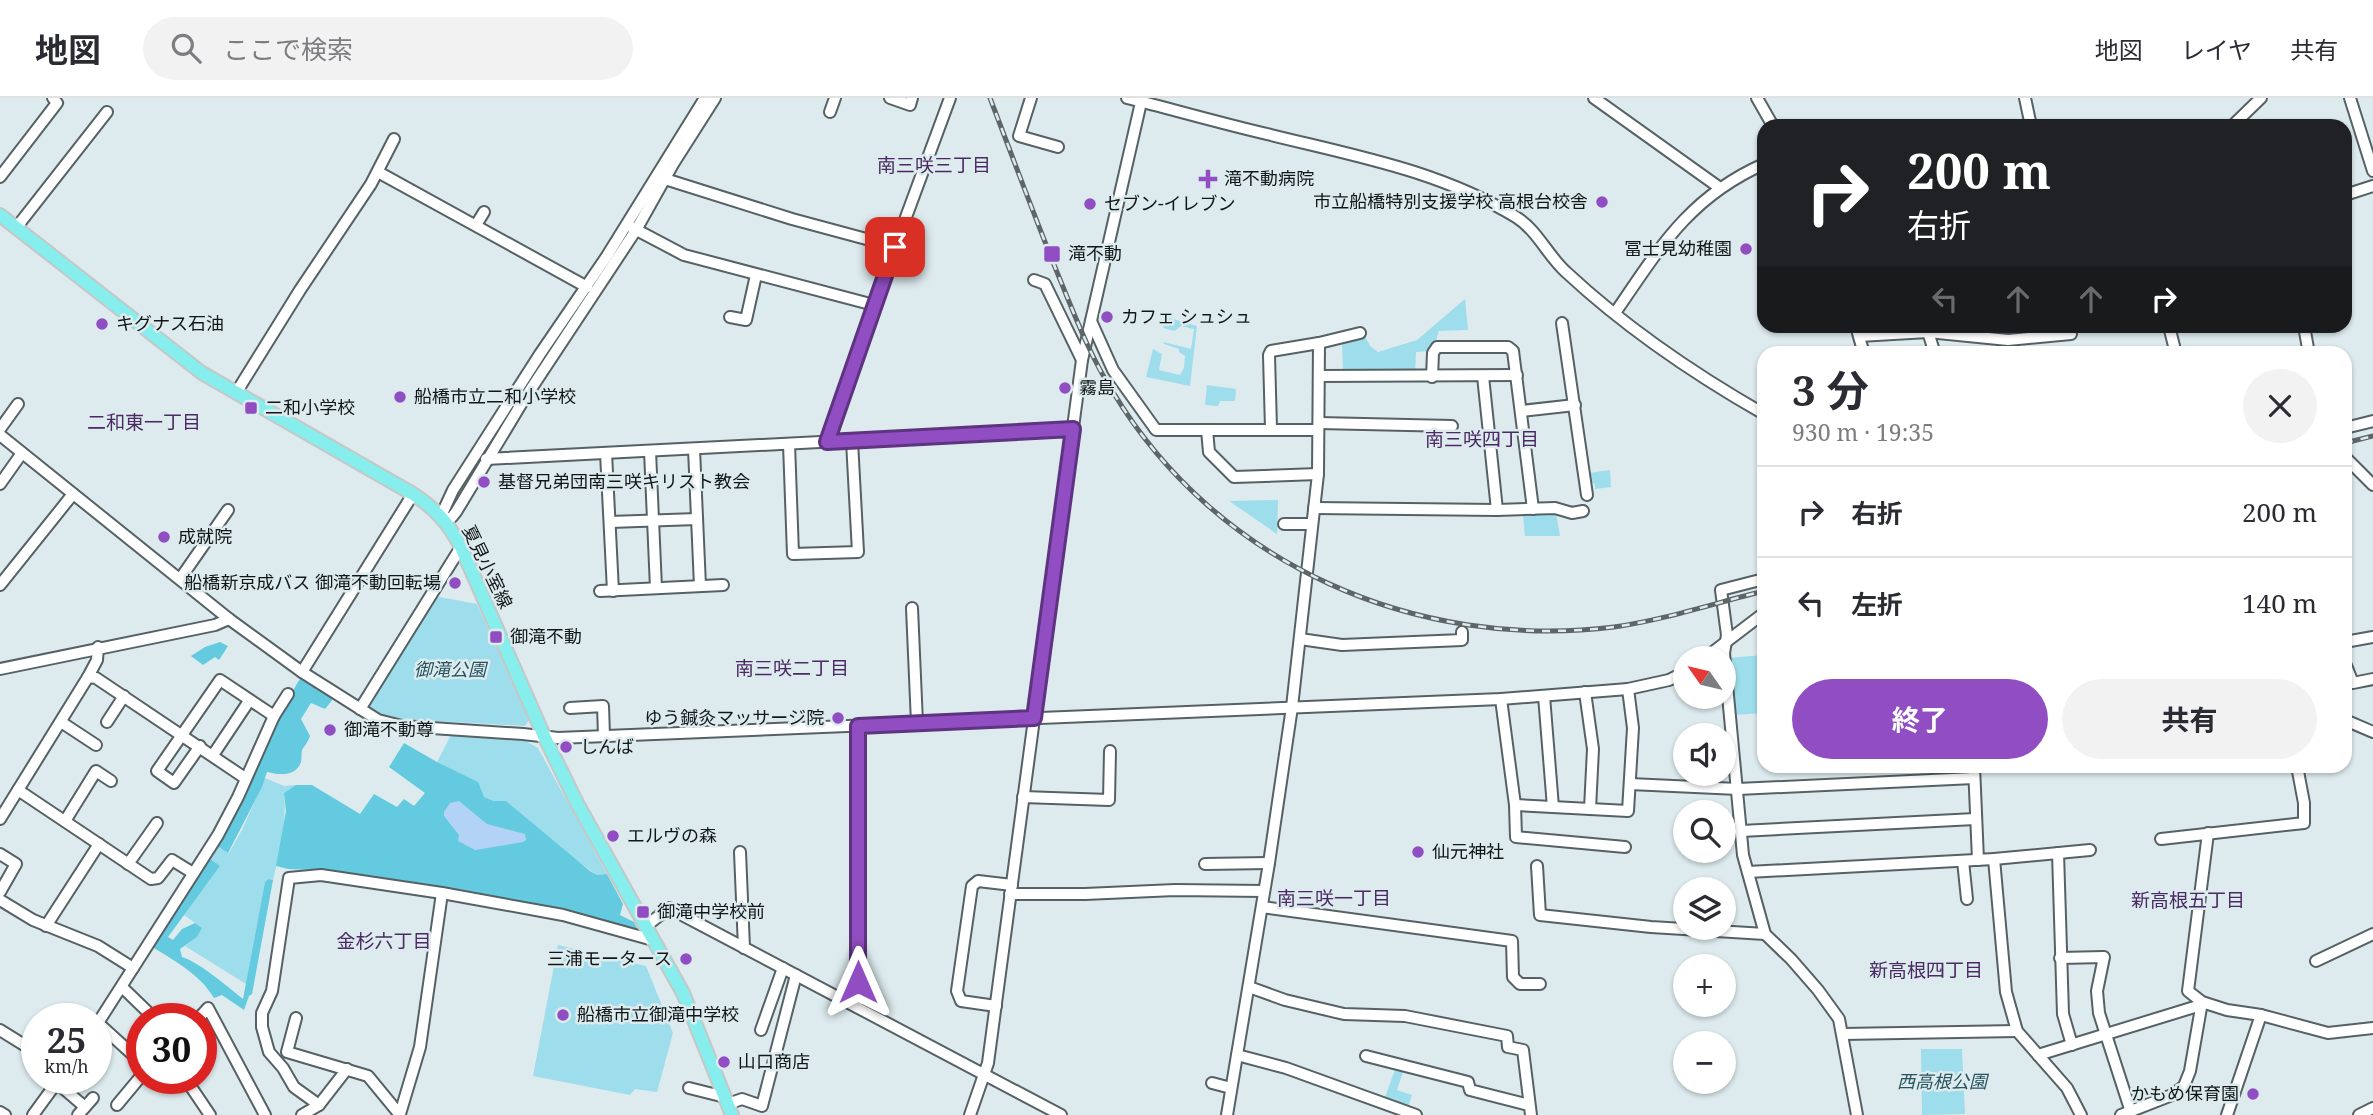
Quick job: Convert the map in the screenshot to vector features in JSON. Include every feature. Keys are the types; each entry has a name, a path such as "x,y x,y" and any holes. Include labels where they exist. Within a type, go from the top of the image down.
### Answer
{"main road":[{"name":"夏見小室線","path":"0,215 183,359 236,393 413,494 443,518 460,547 544,736 578,805 683,993 728,1105"}],"street":[{"path":"0,177 57,103 53,98"},
{"path":"705,98 631,227 545,356 453,490 443,518 452,517 456,512 545,356 587,286 631,227 665,179 676,152 715,98"},
{"path":"830,112 835,98"},
{"path":"890,98 910,105 912,98"},
{"path":"827,442 874,304 950,98"},
{"path":"1031,98 1019,136 1058,147"},
{"path":"1127,98 1370,158 1464,189 1518,219 1559,266 1615,313 1685,366 1757,410"},
{"path":"1594,98 1720,188"},
{"path":"1757,98 1769,119"},
{"path":"2025,98 2030,119"},
{"path":"2239,119 2261,98"},
{"path":"2350,98 2373,172"},
{"path":"970,1115 985,1074 996,1006 1082,360 1142,100"},
{"path":"16,228 107,112"},
{"path":"236,393 378,172 394,139"},
{"path":"1615,313 1673,229 1720,188 1757,168"},
{"path":"378,172 587,286"},
{"path":"665,179 792,219 895,247"},
{"path":"2352,193 2373,186"},
{"path":"476,225 484,212"},
{"path":"631,227 684,256 874,304"},
{"path":"730,317 746,320 756,275"},
{"path":"1034,280 1045,284 1082,360"},
{"path":"1091,321 1113,370 1156,430 1452,425"},
{"path":"1562,323 1587,495"},
{"path":"1271,429 1270,351 1320,343 1360,332"},
{"path":"1938,333 2008,340 2071,334"},
{"path":"2008,340 2010,346"},
{"path":"1230,1114 1231,1088 1269,863 1300,639 1318,474 1320,343"},
{"path":"1432,377 1433,352 1437,347 1508,347 1513,351 1533,509"},
{"path":"1320,376 1517,375"},
{"path":"1483,376 1497,510"},
{"path":"0,429 18,404"},
{"path":"1521,411 1575,405"},
{"path":"2352,426 2373,421"},
{"path":"486,459 1073,429"},
{"path":"1208,430 1209,452 1234,477 1318,474"},
{"path":"0,435 229,619 302,672 382,722 402,726 558,738 1501,699 1628,689 1673,678"},
{"path":"789,444 793,554 858,552 852,441"},
{"path":"694,449 700,586"},
{"path":"650,451 656,589"},
{"path":"0,484 23,453"},
{"path":"606,453 612,590"},
{"path":"2352,464 2373,485"},
{"path":"2361,473 2373,470"},
{"path":"0,585 73,494"},
{"path":"302,672 413,494"},
{"path":"1314,508 1555,508 1572,513 1583,511"},
{"path":"180,579 228,510"},
{"path":"610,522 697,519"},
{"path":"1284,524 1312,524"},
{"path":"360,709 460,547"},
{"path":"1757,581 1721,590 1726,643 1724,653 1743,855 1765,934 1818,990 1839,1019 1857,1115"},
{"path":"600,591 723,585"},
{"path":"912,608 917,723"},
{"path":"0,669 215,625 229,619"},
{"path":"1722,646 1757,619"},
{"path":"1300,639 1342,645 1462,640 1462,632"},
{"path":"2352,641 2373,637"},
{"path":"0,819 88,677 97,660 98,647"},
{"path":"88,677 96,678 124,696 245,778"},
{"path":"2352,680 2353,683 2373,679"},
{"path":"200,746 174,783 157,771 220,680 274,716"},
{"path":"1515,805 1628,811 1633,728 1628,689"},
{"path":"1585,692 1593,749 1590,808"},
{"path":"111,1003 218,835 239,797 274,716 288,694"},
{"path":"107,722 124,696"},
{"path":"1544,696 1553,807"},
{"path":"1501,699 1515,805 1516,837 1625,847"},
{"path":"212,755 249,701"},
{"path":"570,708 603,706 604,736"},
{"path":"61,722 96,745"},
{"path":"2352,723 2373,732"},
{"path":"858,726 858,1007"},
{"path":"1023,797 1109,800 1110,751"},
{"path":"65,821 96,771 111,780"},
{"path":"1630,784 1738,789 1960,773"},
{"path":"1974,773 1978,860"},
{"path":"2161,839 2304,823 2304,803 2298,773"},
{"path":"18,790 155,880 172,860 193,873"},
{"path":"1741,831 1975,819"},
{"path":"128,864 157,823"},
{"path":"2208,833 2188,991 2202,1003 2261,1015 2328,1034 2373,1028"},
{"path":"46,926 99,844"},
{"path":"1748,872 1963,861 2090,850"},
{"path":"740,852 744,948"},
{"path":"2058,853 2063,1014 2072,1045"},
{"path":"0,854 16,864 0,892"},
{"path":"1994,859 2006,992 2018,1031 2067,1088 2081,1115"},
{"path":"1963,861 1967,900"},
{"path":"1205,864 1269,863"},
{"path":"1536,866 1540,915 1765,934"},
{"path":"319,1105 294,1087 270,1052 262,1027 262,1013 272,991 289,878 331,876 442,893 563,915 653,940"},
{"path":"996,1006 961,1001 958,996 962,952 974,882 1011,889 1085,894 1175,890 1264,891"},
{"path":"400,1115 419,1047 442,893"},
{"path":"0,900 46,926 98,946 133,968"},
{"path":"1262,907 1512,941 1513,977 1520,984 1540,984"},
{"path":"646,926 669,908 985,1074 1039,1110 1061,1115"},
{"path":"2316,961 2373,934"},
{"path":"2060,958 2104,957 2097,991 2099,1013 2126,1113 2150,1110 2184,1086 2190,1071 2202,1003"},
{"path":"761,1030 783,968"},
{"path":"689,1088 728,1105 742,1099 762,1106 796,975"},
{"path":"122,987 138,1003"},
{"path":"1249,987 1285,1000 1345,1014 1405,1016 1507,1036 1508,1047 1523,1050 1530,1110 1470,1090 1468,1082 1366,1056"},
{"path":"2038,1055 2202,1003"},
{"path":"2227,1115 2261,1015"},
{"path":"296,1018 287,1052 371,1078 400,1115"},
{"path":"217,1025 265,1115"},
{"path":"0,1030 21,1043"},
{"path":"1843,1034 2018,1031"},
{"path":"112,1037 126,1049"},
{"path":"1237,1055 1286,1068 1416,1115"},
{"path":"307,1114 319,1105 347,1069"},
{"path":"1212,1083 1231,1088"},
{"path":"33,1115 49,1094"},
{"path":"72,1094 85,1107"},
{"path":"117,1105 126,1094"},
{"path":"194,1094 205,1114"},
{"path":"2359,1115 2373,1108"},
{"path":"0,1112 5,1115"}],"green space":[{"path":"1465,299 1468,330 1439,331 1435,344 1429,351 1416,352 1415,372 1343,371 1342,341 1365,336 1370,346 1378,352 1417,340"},
{"path":"1166,317 1197,326 1190,386 1146,377 1153,349 1162,354 1159,370 1180,375 1184,368 1185,356 1179,349 1163,342 1191,349 1194,329 1181,326 1175,331 1163,328"},
{"path":"1207,385 1236,389 1235,401 1220,401 1218,406 1205,405"},
{"path":"1610,470 1611,487 1595,489 1595,484 1590,482 1589,473"},
{"path":"1278,500 1277,534 1229,501"},
{"path":"1556,513 1560,536 1525,536 1523,515"},
{"name":"御滝公園","path":"434,596 477,604 529,720 525,726 402,719 380,714 367,707"},
{"path":"1757,656 1757,713 1732,713 1732,709 1736,709 1736,657"},
{"path":"451,735 524,740 538,748 607,874 597,875 494,801 484,797 479,788 437,762"},
{"path":"265,778 284,786 296,785 284,793 285,815 280,848 273,880 268,879 265,882 246,984 185,946 197,937 202,928 184,915 220,866 209,860 219,847 229,853"},
{"path":"558,945 646,966 673,1033 657,1092 635,1089 630,1095 533,1076"},
{"name":"西高根公園","path":"1921,1049 1962,1049 1965,1114 1922,1115"},
{"path":"1396,1067 1404,1069 1397,1090 1412,1095 1408,1107 1384,1100"}],"shaded area":[{"path":"220,642 228,646 219,660 215,657 203,665 191,656 205,647"},
{"path":"301,677 333,699 325,709 311,703 301,719 310,736 302,750 299,767 287,774 267,772 228,853 219,847 210,859 220,866 168,937 173,940 182,929 195,923 202,928 197,937 180,949 182,957 205,969 243,999 265,882 268,879 273,880 252,994 244,1010 222,995 214,998 193,974 149,945"},
{"path":"404,743 478,782 484,797 494,801 506,801 590,871 597,875 607,874 623,904 620,915 634,922 640,934 336,871 276,866 286,811 284,793 296,785 312,785 360,814 374,794 397,807 404,799 414,806 425,793 389,767"},
{"path":"459,801 487,824 525,834 526,840 475,850 458,841 459,835 444,816 444,812 450,803"}],"railway":[{"path":"990,98 1077,321 1113,392 1156,453 1207,505 1265,549 1328,583 1396,609 1467,625 1540,631 1614,627 1671,616 1757,593"},
{"path":"2352,441 2373,436"}],"place":[{"name":"滝不動病院","path":"1208,179"},
{"name":"市立船橋特別支援学校 高根台校舎","path":"1602,202"},
{"name":"セブン-イレブン","path":"1090,204"},
{"name":"冨士見幼稚園","path":"1746,249"},
{"name":"滝不動","path":"1052,254"},
{"name":"カフェ シュシュ","path":"1107,317"},
{"name":"キグナス石油","path":"102,324"},
{"name":"霧島","path":"1065,388"},
{"name":"船橋市立二和小学校","path":"400,397"},
{"name":"二和小学校","path":"251,408"},
{"name":"基督兄弟団南三咲キリスト教会","path":"484,482"},
{"name":"成就院","path":"164,537"},
{"name":"船橋新京成バス 御滝不動回転場","path":"455,583"},
{"name":"御滝不動","path":"496,637"},
{"name":"ゆう鍼灸マッサージ院","path":"838,718"},
{"name":"御滝不動尊","path":"330,730"},
{"name":"しんば","path":"566,747"},
{"name":"エルヴの森","path":"613,836"},
{"name":"仙元神社","path":"1418,852"},
{"name":"御滝中学校前","path":"643,912"},
{"name":"三浦モータース","path":"686,959"},
{"name":"船橋市立御滝中学校","path":"563,1015"},
{"name":"山口商店","path":"724,1062"},
{"name":"かもめ保育園","path":"2253,1094"}],"district":[{"name":"南三咲三丁目","path":"934,165"},
{"name":"二和東一丁目","path":"144,422"},
{"name":"南三咲四丁目","path":"1482,439"},
{"name":"南三咲二丁目","path":"792,668"},
{"name":"南三咲一丁目","path":"1334,898"},
{"name":"新高根五丁目","path":"2188,900"},
{"name":"金杉六丁目","path":"384,941"},
{"name":"新高根四丁目","path":"1926,970"}],"route":[{"path":"858,982 858,726 1034,718 1073,429 827,442 895,247"}]}
